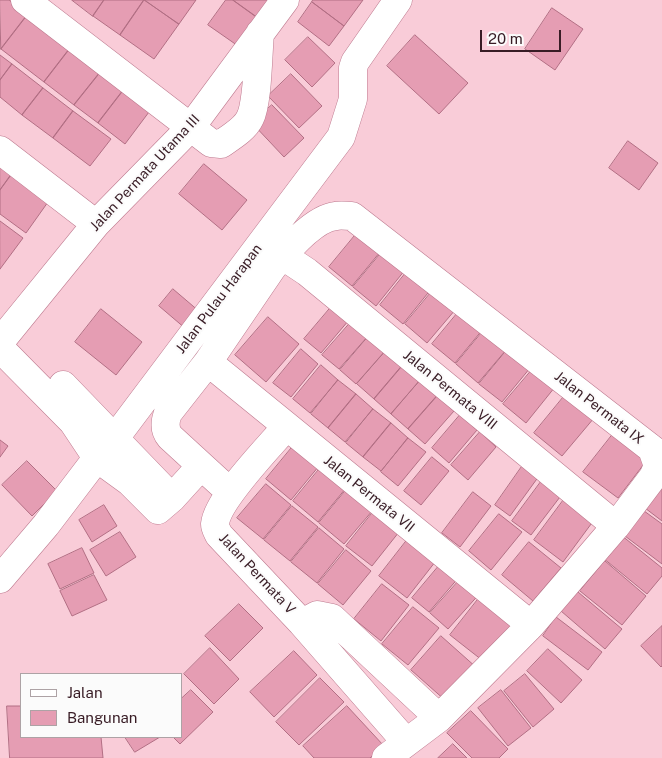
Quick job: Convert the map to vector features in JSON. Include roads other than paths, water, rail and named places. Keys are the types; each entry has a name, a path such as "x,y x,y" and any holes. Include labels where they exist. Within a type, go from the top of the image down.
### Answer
{"street":[{"path":"25,0 211,143 222,144 246,125 250,119 254,107 260,33"},
{"name":"Jalan Permata Utama III","path":"2,337 96,224 191,127 285,0"},
{"name":"Jalan Pulau Harapan","path":"0,579 46,525 97,458 115,438 342,137 353,99 353,68 355,62 398,0"},
{"path":"0,150 96,224"},
{"name":"Jalan Permata IX","path":"282,256 316,224 335,216 352,216 652,449 658,466 653,477 616,526 531,625 438,718 396,750"},
{"path":"230,492 167,434 166,420 168,413 208,362 282,256"},
{"name":"Jalan Permata VIII","path":"282,256 314,278 616,526"},
{"path":"2,337 115,438 165,504"},
{"path":"2,337 73,422 97,458 165,504"},
{"name":"Jalan Permata VII","path":"208,362 531,625"},
{"name":"Jalan Permata V","path":"286,427 230,492 215,522 215,528 219,535 302,623 396,750"},
{"path":"165,504 201,466"},
{"name":"Jalan Permata V","path":"302,623 317,615 332,618 438,718"}]}
